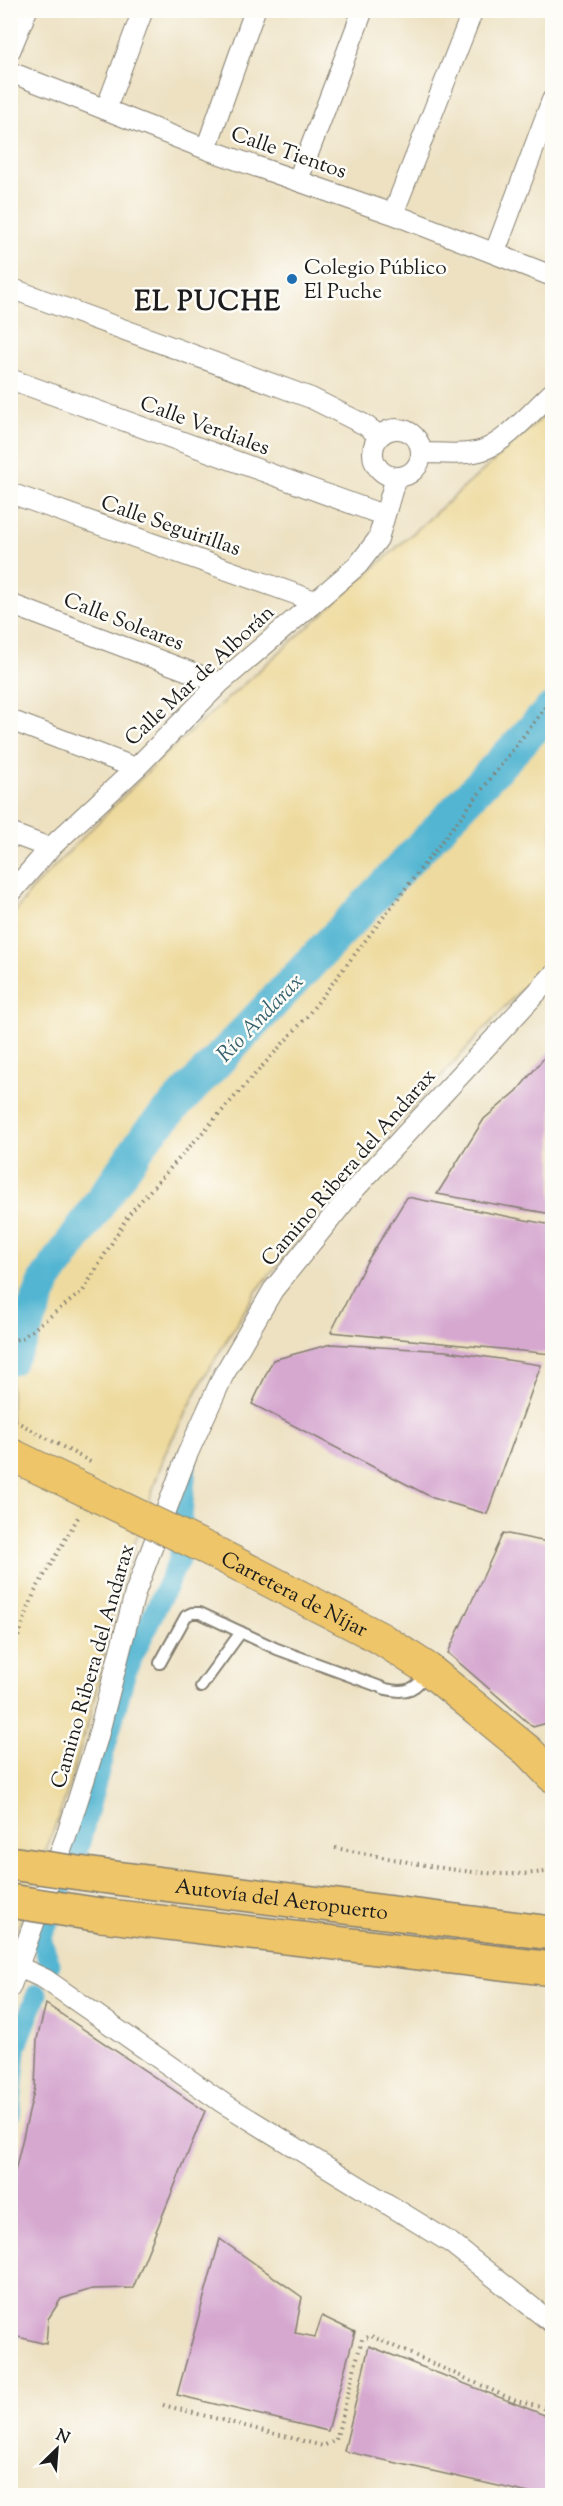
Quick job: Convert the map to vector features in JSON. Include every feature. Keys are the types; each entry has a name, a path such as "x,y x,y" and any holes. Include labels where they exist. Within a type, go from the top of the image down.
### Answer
{"highway":[{"name":"Autovía del Aeropuerto","path":"10,1863 552,1933"},
{"name":"Autovía del Aeropuerto","path":"10,1900 100,1915 552,1969"}],"main road":[{"name":"Carretera de Níjar","path":"10,1454 212,1551 380,1638 428,1669 528,1751 549,1763"}],"street":[{"path":"10,51 27,10"},
{"path":"106,109 143,10"},
{"path":"206,149 255,10"},
{"path":"298,180 363,10"},
{"path":"393,214 473,10"},
{"name":"Calle Tientos","path":"10,72 206,149 393,214 552,276"},
{"path":"495,252 552,100"},
{"path":"10,288 311,398 365,425 380,436"},
{"name":"Calle Verdiales","path":"10,379 383,515"},
{"path":"421,453 459,453 483,450 502,439 552,393"},
{"path":"390,430 405,430 417,440 421,453 419,464 414,471 406,476 396,477 379,470 374,460 373,449 380,436 390,430"},
{"name":"Calle Mar de Alborán","path":"10,894 50,848 136,768 220,683 358,565 378,539 383,515 396,477"},
{"name":"Calle Seguirillas","path":"10,494 315,601"},
{"name":"Calle Soleares","path":"10,604 220,683"},
{"path":"10,720 136,768"},
{"path":"10,833 50,848"},
{"name":"Camino Ribera del Andarax","path":"10,1988 67,1834 97,1740 135,1593 187,1455 223,1376 273,1290 354,1190 552,976"},
{"path":"19,1967 45,1979 223,2103 451,2243 552,2323"}],"lane":[{"path":"160,1663 186,1616 200,1613 351,1678 401,1693 412,1688 428,1669"},
{"path":"201,1687 241,1632"}],"path":[{"path":"10,1341 22,1338 83,1291 129,1214 304,1020 552,699"},
{"path":"10,1418 98,1466"},
{"path":"10,1659 34,1593 84,1504"},
{"path":"335,1848 465,1870 529,1874 552,1870"},
{"path":"163,2405 323,2446 336,2440 362,2339 371,2336 516,2401 552,2410"},
{"path":"11,2490 37,2496"}],"sand":[{"path":"552,409 552,956 345,1180 256,1292 206,1374 165,1453 116,1600 90,1716 65,1799 11,1946 11,917 34,887 162,757"}],"building":[{"path":"552,1048 552,1214 437,1194 484,1119 517,1091"},
{"path":"407,1197 552,1225 552,1354 331,1332 366,1263"},
{"path":"331,1344 446,1351 541,1365 487,1514 433,1498 252,1404 273,1360"},
{"path":"503,1533 552,1543 552,1713 547,1723 533,1727 448,1653"},
{"path":"46,2004 205,2111 133,2288 92,2289 61,2299 48,2319 46,2344 10,2335 10,2192 35,2087 37,2039"},
{"path":"220,2239 302,2297 295,2333 315,2337 322,2316 355,2332 328,2431 177,2395"},
{"path":"369,2346 552,2418 552,2496 542,2496 344,2451"}],"waterway":[{"name":"Río Andarax","path":"10,1359 22,1338 46,1280 147,1135 552,709"},
{"path":"50,1964 41,1939 78,1849 126,1671 179,1560 186,1464"},
{"path":"10,2114 16,2048 37,1994"}],"place":[{"name":"Colegio Público El Puche","path":"292,279"}],"district":[{"name":"EL PUCHE","path":"208,301"}]}
